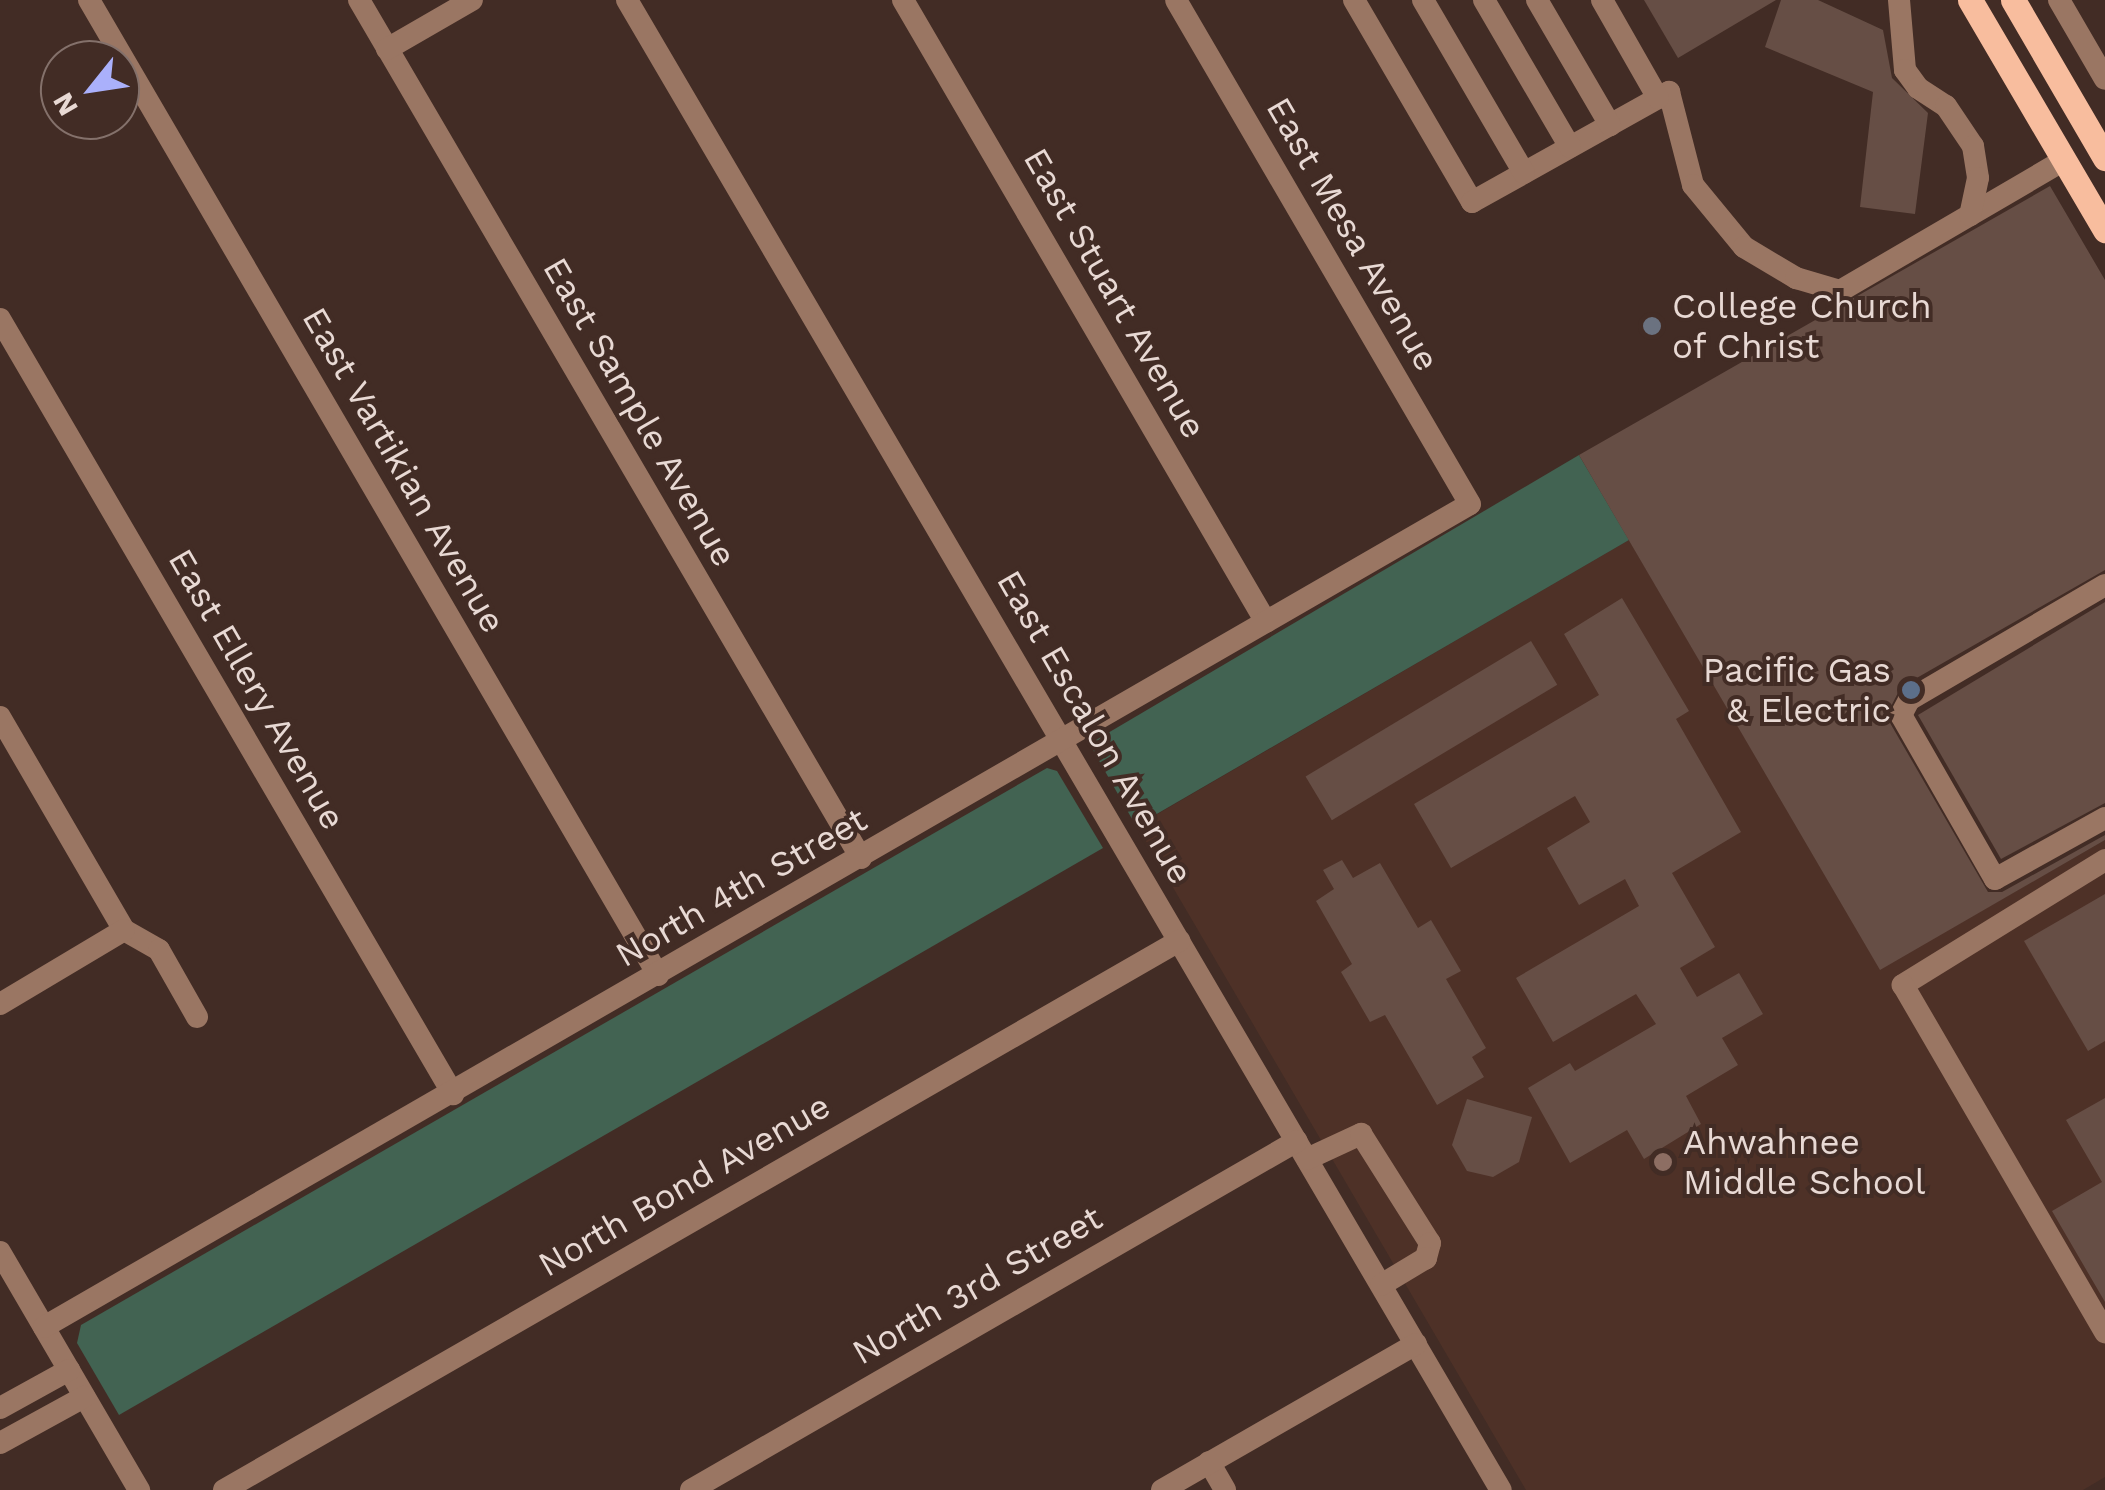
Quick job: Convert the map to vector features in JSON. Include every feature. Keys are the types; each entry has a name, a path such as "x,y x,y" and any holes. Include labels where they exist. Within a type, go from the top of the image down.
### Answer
{"main road":[{"path":"1970,0 2105,230"},
{"path":"1993,0 2018,42 2071,100"},
{"path":"2013,0 2105,158"}],"street":[{"name":"East Vartikian Avenue","path":"89,0 658,975"},
{"name":"East Sample Avenue","path":"359,0 861,858"},
{"path":"387,48 472,0"},
{"name":"East Escalon Avenue","path":"627,0 1502,1490"},
{"name":"East Stuart Avenue","path":"903,0 1266,622"},
{"name":"East Mesa Avenue","path":"1176,0 1470,504"},
{"path":"1354,0 1472,202 1669,92 1692,185 1744,247 1796,278 1840,291 2064,160"},
{"path":"1423,0 1524,173"},
{"path":"1484,0 1570,148"},
{"path":"1538,0 1610,124"},
{"path":"1602,0 1658,98"},
{"path":"1899,0 1906,70 1918,88 1946,106 1973,146 1978,178 1970,216"},
{"path":"2068,3 2105,79"},
{"name":"East Ellery Avenue","path":"0,319 452,1094"},
{"name":"North 4th Street","path":"44,1327 1470,504"},
{"path":"2105,586 1909,700 1900,716 1995,878 2105,818"},
{"path":"0,717 124,930 159,950 197,1017"},
{"path":"2105,860 1904,985 2105,1332"},
{"path":"0,1004 124,930"},
{"name":"North Bond Avenue","path":"224,1490 1179,941"},
{"name":"North 3rd Street","path":"692,1490 1302,1150 1351,1135 1368,1140 1430,1243 1426,1258 1381,1285"},
{"path":"0,1252 140,1490"},
{"path":"1162,1490 1416,1344"},
{"path":"0,1408 68,1370"},
{"path":"0,1442 84,1397"},
{"path":"1210,1462 1225,1490"}],"shaded area":[{"name":"Ahwahnee Middle School","path":"1629,540 1880,969 2105,840 2105,1477 2083,1490 1526,1490 1137,826"}],"green space":[{"path":"1579,455 1629,540 1136,826 1093,750 1096,740"},
{"path":"1047,768 1057,771 1103,848 119,1415 77,1343 81,1325"}],"building":[{"path":"1644,0 1776,0 1678,58"},
{"path":"1781,0 1818,0 1883,30 1892,78 1928,113 1915,214 1860,207 1873,92 1765,47"},
{"name":"Pacific Gas & Electric","path":"2050,186 2105,280 2105,570 1901,687 1886,716 1988,892 2002,892 2105,835 2105,840 1880,970 1579,455"},
{"path":"1622,598 1689,711 1676,719 1741,832 1672,873 1715,947 1680,968 1697,997 1739,973 1763,1014 1722,1038 1738,1065 1686,1096 1701,1124 1644,1159 1627,1130 1570,1163 1528,1088 1570,1063 1575,1071 1656,1024 1636,994 1553,1042 1516,978 1639,906 1625,879 1579,905 1547,848 1590,822 1575,796 1451,868 1414,804 1599,695 1564,634"},
{"path":"2105,602 2105,803 2001,859 1918,715"},
{"path":"1531,641 1557,685 1332,820 1306,776"},
{"path":"1342,860 1353,878 1380,863 1418,928 1431,920 1461,971 1446,979 1486,1048 1472,1057 1484,1077 1437,1105 1385,1015 1370,1022 1341,972 1352,964 1316,901 1334,889 1323,870"},
{"path":"2105,894 2105,1041 2088,1051 2024,941"},
{"path":"2105,1098 2105,1302 2052,1211 2102,1182 2066,1120"},
{"path":"1467,1099 1532,1117 1519,1162 1493,1177 1467,1171 1452,1145"}],"place":[{"name":"College Church of Christ","path":"1652,326"},
{"name":"Pacific Gas & Electric","path":"1911,690"},
{"name":"Ahwahnee Middle School","path":"1663,1162"}]}
